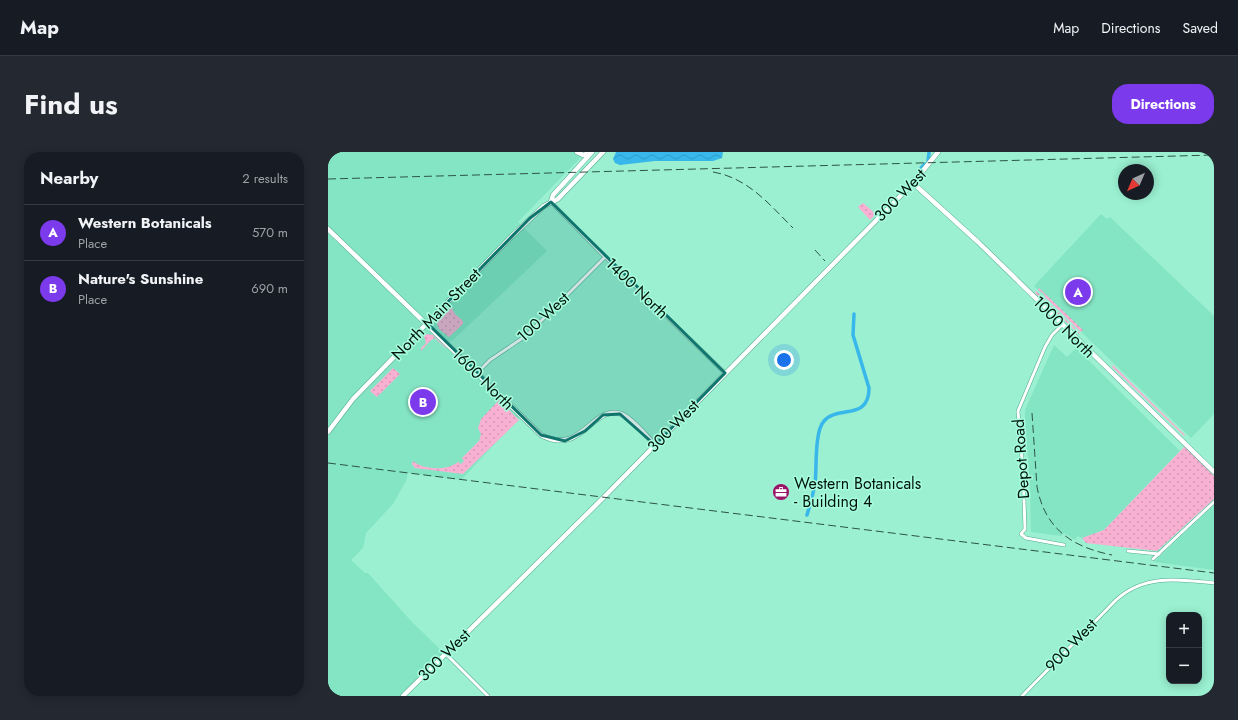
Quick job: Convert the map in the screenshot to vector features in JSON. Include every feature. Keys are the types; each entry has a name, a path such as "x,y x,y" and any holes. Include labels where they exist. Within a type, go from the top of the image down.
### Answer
{"street":[{"path":"577,152 583,155 592,152"},
{"name":"North Main Street","path":"551,202 553,195 592,152"},
{"name":"North Main Street","path":"328,432 353,399 527,221 551,202 558,199 603,152"},
{"name":"300 West","path":"403,696 655,445 913,183 938,152"},
{"name":"1000 North","path":"913,183 972,237 1214,472"},
{"name":"1400 North","path":"551,202 605,257 725,373"},
{"name":"1600 North","path":"328,229 427,323 532,427 547,438 565,440 575,437 585,432 603,415 613,413 626,417 655,445"},
{"name":"100 West","path":"477,373 490,360 527,335 605,257"},
{"name":"Depot Road","path":"1062,325 1052,335 1045,347 1020,402 1017,415 1023,479 1025,529 1021,534 1026,538 1064,545"},
{"path":"1153,559 1214,502"},
{"path":"1128,551 1159,554"},
{"name":"900 West","path":"1022,696 1121,595 1137,585 1159,580 1176,579 1214,583"},
{"path":"446,654 488,696"}],"highlighted area":[{"path":"551,202 725,373 655,445 620,414 603,415 585,431 565,441 541,435 427,323 530,218"}],"shaded area":[{"path":"328,152 586,152 518,222 547,251 446,345 520,417 461,480 408,473 406,481 393,504 366,533 363,548 351,560 365,573 368,573 412,622 445,654 403,696 328,696"},
{"path":"863,203 876,214 870,220 858,207"},
{"path":"1101,214 1107,219 1110,217 1214,316 1214,414 1191,438 1034,286"},
{"path":"1039,288 1083,330 1081,332 1045,297 1044,294 1038,290"},
{"path":"1036,291 1080,333 1079,334 1035,293"},
{"path":"451,306 455,314 463,321 463,324 449,337 439,329 437,323"},
{"path":"431,333 447,347 446,348 434,336 433,337 446,349 434,338 421,351 421,348 426,343 424,336 427,334 433,335"},
{"path":"1054,345 1067,357 1076,348 1180,451 1104,530 1082,538 1077,536 1075,540 1064,533 1061,536 1031,532 1030,486 1025,410"},
{"path":"1113,365 1185,435 1184,436 1112,367"},
{"path":"393,368 400,374 377,397 370,391"},
{"path":"499,400 519,420 463,474 415,468 412,464 413,461 429,468 448,467 458,462 461,464 464,461 462,458 479,441 481,434 478,428 481,419"},
{"path":"1185,446 1214,476 1214,499 1157,551 1086,543 1082,538 1104,530"},
{"path":"1214,505 1214,570 1154,562"}],"water":[{"path":"616,152 723,152 722,158 713,161 655,161 620,165 615,163 613,159"}],"waterway":[{"path":"928,161 929,153"},
{"path":"921,168 925,164"},
{"path":"807,515 815,484 817,442 821,426 830,416 858,409 864,405 868,398 869,388 853,335 854,314"}],"railway":[{"path":"328,179 1214,155"},
{"path":"713,172 726,175 747,186 766,201 793,228"},
{"path":"815,250 825,261"},
{"path":"1032,413 1037,487 1046,514 1062,534 1073,541 1098,552 1112,555"},
{"path":"328,463 1214,573"}],"place":[{"name":"Western Botanicals","path":"1078,292"},
{"name":"Nature's Sunshine","path":"423,402"},
{"name":"Western Botanicals - Building 4","path":"781,492"}]}
